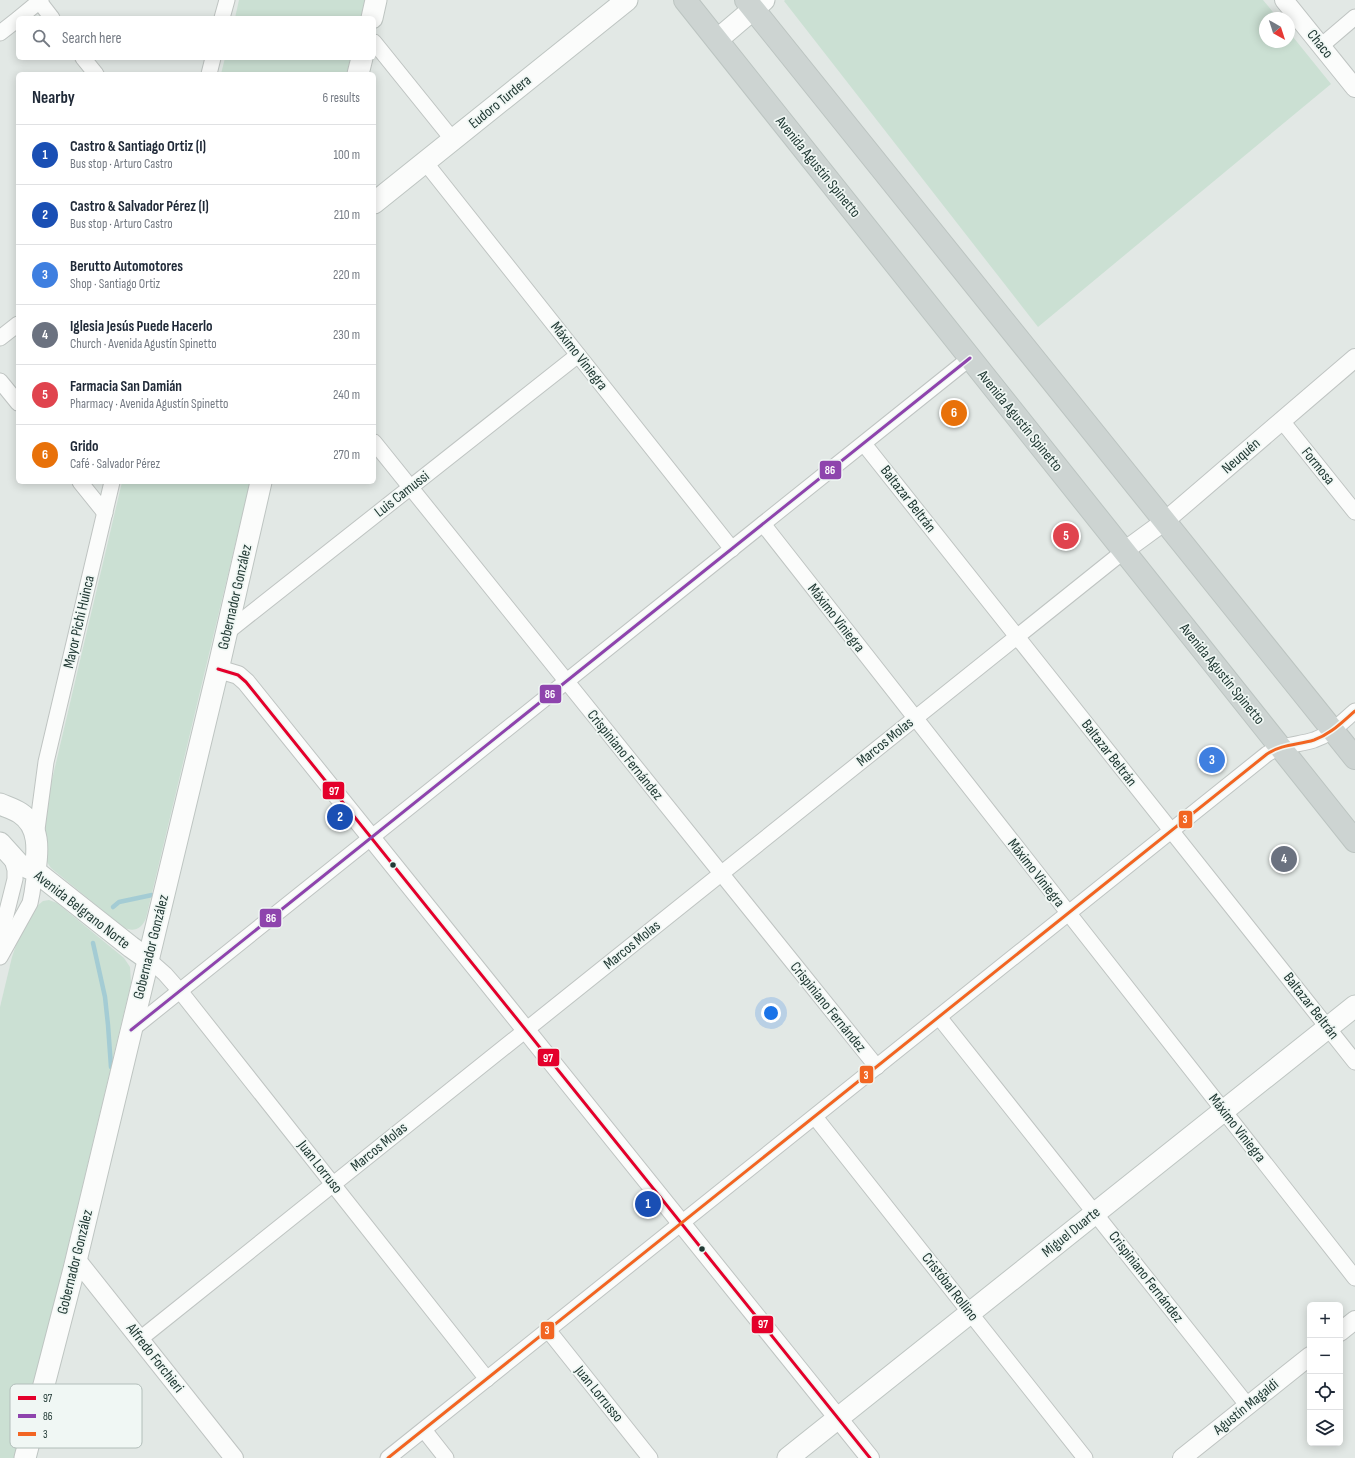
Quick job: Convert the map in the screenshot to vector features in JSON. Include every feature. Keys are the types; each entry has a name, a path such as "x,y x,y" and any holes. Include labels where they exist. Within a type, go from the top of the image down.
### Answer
{"main road":[{"path":"372,16 376,0"},
{"name":"Eudoro Turdera","path":"376,202 627,0"},
{"name":"Avenida Agustín Spinetto","path":"685,0 1355,841"},
{"path":"717,40 754,3 1164,521 1355,758"},
{"path":"358,72 362,60"},
{"name":"Gobernador González","path":"44,1384 76,1259 218,669 261,484"},
{"path":"4,806 21,813 30,822 34,830 36,840"},
{"name":"Mayor Pichi Huinca","path":"35,871 36,840"},
{"name":"Avenida Belgrano Norte","path":"5,849 22,866 35,871 130,947 148,959"},
{"name":"Miguel Duarte","path":"788,1458 1355,1006"},
{"name":"Gobernador González","path":"25,1458 28,1448"}],"street":[{"path":"223,16 227,0"},
{"name":"Chaco","path":"1284,0 1355,88"},
{"path":"20,16 39,1 50,16"},
{"path":"1322,46 1355,17"},
{"path":"0,33 16,20"},
{"path":"376,44 453,140"},
{"path":"85,60 94,72"},
{"path":"210,72 212,60"},
{"name":"Máximo Viniegra","path":"425,162 732,549"},
{"path":"0,338 16,326"},
{"name":"Luis Camussi","path":"226,634 578,355"},
{"path":"131,1030 970,358"},
{"name":"Neuquén","path":"1124,551 1164,521 1355,358"},
{"path":"0,381 16,401"},
{"name":"Formosa","path":"1282,421 1355,512"},
{"name":"Crispiniano Fernández","path":"376,444 877,1067"},
{"name":"Baltazar Beltrán","path":"864,444 1355,1062"},
{"path":"82,484 105,513"},
{"name":"Mayor Pichi Huinca","path":"36,840 46,762 112,484"},
{"name":"Máximo Viniegra","path":"763,524 1355,1278"},
{"name":"Marcos Molas","path":"140,1339 1124,551"},
{"path":"218,669 238,675 246,682 870,1458"},
{"path":"388,1458 1268,754 1280,747 1311,741 1333,730 1355,711"},
{"name":"Mayor Pichi Huinca","path":"4,806 20,808 29,803 46,762"},
{"path":"0,947 4,923 15,879 15,870 5,849"},
{"name":"Mayor Pichi Huinca","path":"0,957 30,903 35,871"},
{"name":"Juan Lorruso","path":"148,959 165,974 180,991 487,1379"},
{"name":"Crispiniano Fernández","path":"939,1017 1248,1406"},
{"name":"Cristóbal Rollino","path":"815,1117 1085,1458"},
{"name":"Alfredo Forchieri","path":"76,1259 234,1458"},
{"path":"1343,1330 1355,1320"},
{"name":"Juan Lorrusso","path":"548,1330 650,1458"},
{"name":"Agustín Magaldi","path":"1183,1458 1307,1358"},
{"path":"424,1430 446,1458"}],"green space":[{"path":"239,0 366,0 362,16 235,16"},
{"path":"1263,0 1273,12 1259,12 1259,48 1295,48 1295,39 1331,84 1038,327 784,1"},
{"path":"224,60 352,60 348,72 222,72"},
{"path":"122,484 250,484 146,918 140,927 130,930 123,927 51,868 47,861 43,845 47,801"},
{"path":"49,900 57,903 124,958 130,967 131,983 56,1296 33,1384 10,1384 10,1448 17,1448 14,1458 0,1458 0,1007 17,942 36,907 43,901"}],"waterway":[{"path":"113,907 119,902 152,895"},
{"path":"93,943 105,997 111,1067"}],"transit line":[{"name":"86","path":"131,1030 970,358"},
{"name":"97","path":"218,669 238,675 246,682 870,1458"},
{"name":"3","path":"388,1458 1267,754 1278,748 1314,740 1336,727 1355,711"}],"place":[{"name":"Grido","path":"954,413"},
{"name":"Farmacia San Damián","path":"1066,536"},
{"name":"Berutto Automotores","path":"1212,760"},
{"name":"Castro & Salvador Pérez (I)","path":"340,817"},
{"name":"Iglesia Jesús Puede Hacerlo","path":"1284,859"},
{"name":"Castro & Santiago Ortiz (I)","path":"648,1204"}]}
